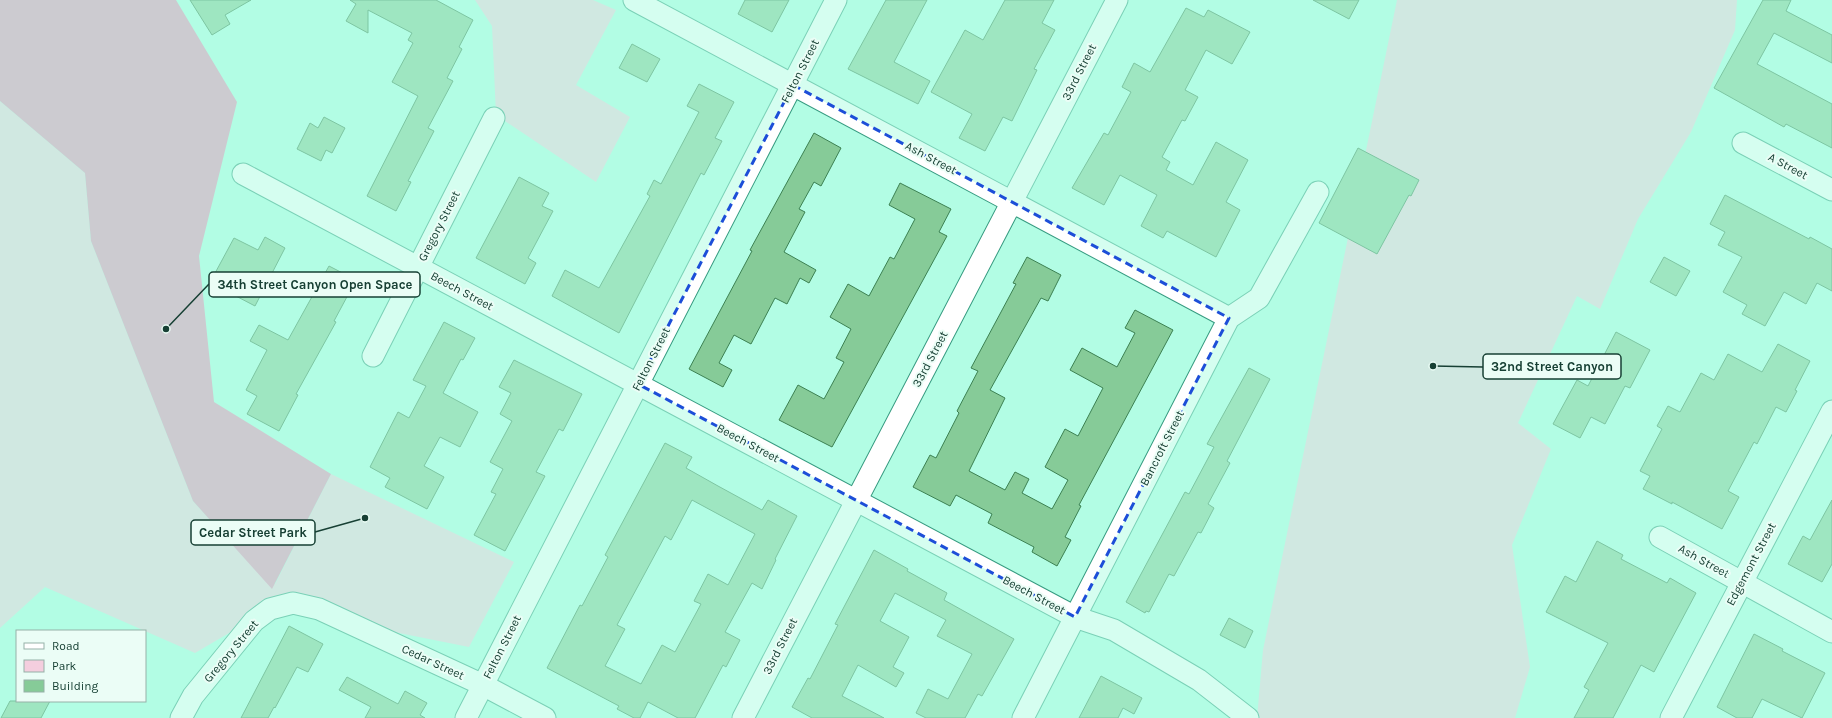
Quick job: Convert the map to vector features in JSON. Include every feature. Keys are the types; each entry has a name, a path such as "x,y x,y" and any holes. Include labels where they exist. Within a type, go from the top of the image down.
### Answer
{"street":[{"name":"Ash Street","path":"634,0 1012,201 1228,318"},
{"name":"Felton Street","path":"466,718 836,0"},
{"name":"33rd Street","path":"743,718 1116,0"},
{"name":"Gregory Street","path":"373,356 494,118"},
{"name":"A Street","path":"1743,143 1832,190"},
{"name":"Beech Street","path":"243,174 1075,617 1114,630 1199,680 1248,718"},
{"path":"1228,318 1259,298 1318,192"},
{"name":"Bancroft Street","path":"1023,718 1228,318"},
{"name":"Edgemont Street","path":"1671,718 1832,411"},
{"name":"Ash Street","path":"1660,537 1832,632"},
{"name":"Gregory Street","path":"181,718 193,696 254,621 270,609 293,603 319,609"},
{"name":"Cedar Street","path":"319,609 483,685 545,718"}],"highlighted area":[{"path":"793,85 1229,318 1075,617 638,384"}],"green space":[{"path":"475,0 593,0 616,10 576,85 630,117 596,182 496,115 492,26"},
{"path":"1397,0 1737,0 1735,30 1691,132 1638,219 1600,309 1577,296 1518,423 1551,449 1512,545 1530,667 1515,718 1257,718 1263,650"},
{"path":"0,101 85,173 91,241 193,501 262,577 275,584 331,474 514,562 469,647 384,630 294,595 195,653 146,631 146,630 143,630 45,587 0,628"}],"shaded area":[{"path":"0,0 176,0 237,102 199,256 214,402 331,474 272,589 193,501 91,241 85,173 0,101"}],"building":[{"path":"190,0 251,0 225,15 230,24 212,35"},
{"path":"350,0 436,0 473,20 459,47 462,49 447,78 453,81 428,128 434,131 408,181 411,182 396,211 367,196 418,96 392,82 413,43 408,40 412,33 368,10 368,33 346,21 356,4"},
{"path":"745,0 789,0 772,32 738,14"},
{"path":"886,0 927,0 894,62 930,81 918,104 848,69"},
{"path":"1005,0 1054,0 1042,23 1055,30 1034,69 1037,70 1012,121 1003,117 985,151 959,138 972,114 931,92 965,30 983,40"},
{"path":"1313,0 1359,0 1349,19"},
{"path":"1763,0 1791,0 1786,11 1832,35 1832,63 1774,33 1757,64 1832,104 1832,148 1786,124 1784,127 1714,88"},
{"path":"1186,8 1204,17 1208,10 1250,32 1232,64 1206,50 1185,90 1198,97 1185,121 1182,120 1162,157 1170,162 1166,170 1193,185 1216,142 1248,160 1226,202 1240,210 1216,257 1167,231 1163,238 1141,226 1157,195 1120,175 1104,205 1072,188 1104,133 1108,135 1131,92 1122,87 1134,63 1150,72"},
{"path":"632,44 660,59 647,82 619,68"},
{"path":"699,84 734,102 715,138 722,141 704,175 701,173 619,333 552,296 565,270 599,288 650,196 647,194 654,180 661,184 699,112 687,106"},
{"path":"324,117 345,128 332,153 326,150 321,161 297,149 310,123 318,128"},
{"path":"814,133 841,148 821,186 814,182 799,209 805,212 784,252 816,270 809,283 800,278 787,304 775,298 751,344 734,335 719,363 732,370 723,387 689,369 752,251 750,250"},
{"path":"1358,148 1419,180 1411,196 1409,195 1377,254 1319,223"},
{"path":"519,177 549,193 542,206 553,211 528,258 536,263 525,284 476,258"},
{"path":"900,183 951,209 939,232 947,236 832,447 779,420 798,385 824,399 844,362 836,358 851,329 830,317 848,284 869,296 890,257 894,259 915,219 889,205"},
{"path":"1725,195 1809,239 1810,237 1832,249 1832,291 1817,283 1806,304 1784,292 1765,326 1742,314 1747,305 1723,292 1742,257 1718,245 1725,232 1710,224"},
{"path":"265,237 285,248 255,306 234,295 238,288 214,275 234,238 258,250"},
{"path":"1027,257 1061,275 1048,301 1041,298 990,390 1005,398 969,471 1005,490 1015,472 1029,479 1022,493 1052,509 1068,480 1045,467 1065,429 1078,436 1103,388 1070,370 1082,348 1117,367 1135,333 1125,328 1135,310 1173,330 1079,505 1081,506 1065,537 1071,540 1057,566 1032,552 1034,547 988,523 992,514 956,495 950,506 913,487 930,455 936,458 959,413 957,411 978,371 971,368 1016,284 1013,283"},
{"path":"1664,257 1690,271 1676,296 1650,282"},
{"path":"329,266 356,280 334,321 336,322 296,394 298,395 279,431 247,414 257,396 246,390 267,350 250,341 259,325 288,340"},
{"path":"444,322 475,338 463,360 461,359 443,393 478,412 460,447 440,437 424,466 444,477 427,509 385,487 390,478 370,467 398,412 409,418 426,386 413,380"},
{"path":"1616,332 1650,350 1630,388 1625,386 1605,424 1591,417 1580,438 1553,424 1577,380 1588,386"},
{"path":"1778,344 1810,361 1795,390 1797,391 1786,412 1776,407 1757,444 1754,442 1728,491 1739,497 1722,529 1672,502 1672,504 1643,489 1650,476 1640,471 1662,429 1657,426 1668,406 1680,412 1701,373 1714,380 1728,354 1762,372"},
{"path":"514,360 582,394 563,431 559,429 536,472 545,476 505,551 474,535 496,494 491,492 503,469 490,462 512,421 500,414 511,393 499,387"},
{"path":"1249,368 1270,379 1227,461 1230,463 1208,504 1214,508 1201,533 1198,532 1174,576 1169,574 1149,612 1146,611 1145,613 1126,602 1185,492 1189,494 1214,447 1207,444"},
{"path":"665,443 692,457 686,468 718,486 762,510 768,500 797,516 775,559 776,560 762,589 752,583 725,632 740,640 726,667 723,665 695,718 678,718 648,702 640,718 634,718 617,709 619,706 547,668 580,605 582,606 608,557 605,555","holes":["692,500 755,534 728,585 708,574 694,601 701,604 675,652 662,645 641,684 605,666 625,629 617,625 665,536 671,540"]},
{"path":"1832,500 1832,564 1822,582 1788,564 1803,536 1810,540"},
{"path":"1597,541 1623,555 1621,559 1667,583 1670,578 1696,593 1654,672 1641,665 1613,718 1574,718 1589,690 1584,687 1608,643 1546,612 1565,576 1576,582"},
{"path":"874,550 908,569 907,571 947,593 944,600 1014,639 982,696 978,694 965,718 926,718 916,713 928,689 948,699 972,654 937,636 946,620 895,593 880,621 909,637 893,667 904,673 896,687 858,665 842,696 884,718 812,718 792,707 808,678 810,679 838,625 835,624"},
{"path":"1229,618 1253,631 1245,648 1220,635"},
{"path":"289,626 323,644 308,672 297,667 268,718 241,718"},
{"path":"1754,634 1783,649 1782,651 1825,673 1802,718 1762,699 1752,718 1737,718 1717,707"},
{"path":"1101,676 1142,698 1134,714 1123,708 1118,718 1079,718"},
{"path":"347,677 398,704 405,691 427,703 420,715 425,718 365,718 371,707 339,690"},
{"path":"10,701 49,702 41,718 1,718"}],"place":[{"name":"34th Street Canyon Open Space","path":"166,329"},
{"name":"32nd Street Canyon","path":"1433,366"},
{"name":"Cedar Street Park","path":"365,518"}]}
